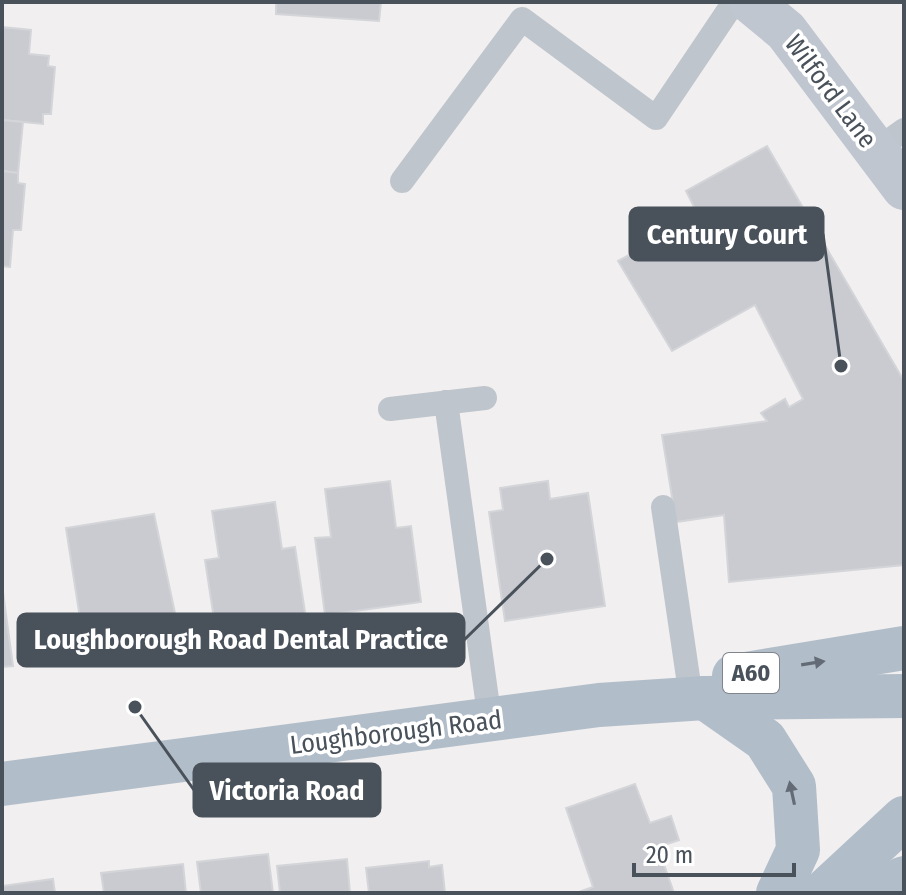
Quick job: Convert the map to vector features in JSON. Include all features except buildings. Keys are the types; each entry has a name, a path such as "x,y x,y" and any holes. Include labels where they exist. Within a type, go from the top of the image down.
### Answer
{"main road":[{"name":"Wilford Lane","path":"751,2 786,31 890,140 904,188"},
{"name":"Loughborough Road","path":"2,784 697,691 904,648"},
{"name":"Loughborough Road","path":"697,691 904,696"},
{"name":"A60","path":"697,691 765,740 794,786 798,850 778,893"},
{"path":"823,893 904,818"},
{"path":"877,893 904,878"}],"lane":[{"path":"402,181 522,19 656,118 734,2"},
{"path":"390,409 485,398"},
{"path":"446,402 490,721"},
{"path":"663,507 697,691"}],"place":[{"name":"Century Court","path":"841,366"},
{"name":"Loughborough Road Dental Practice","path":"547,559"},
{"name":"Victoria Road","path":"135,707"}]}
